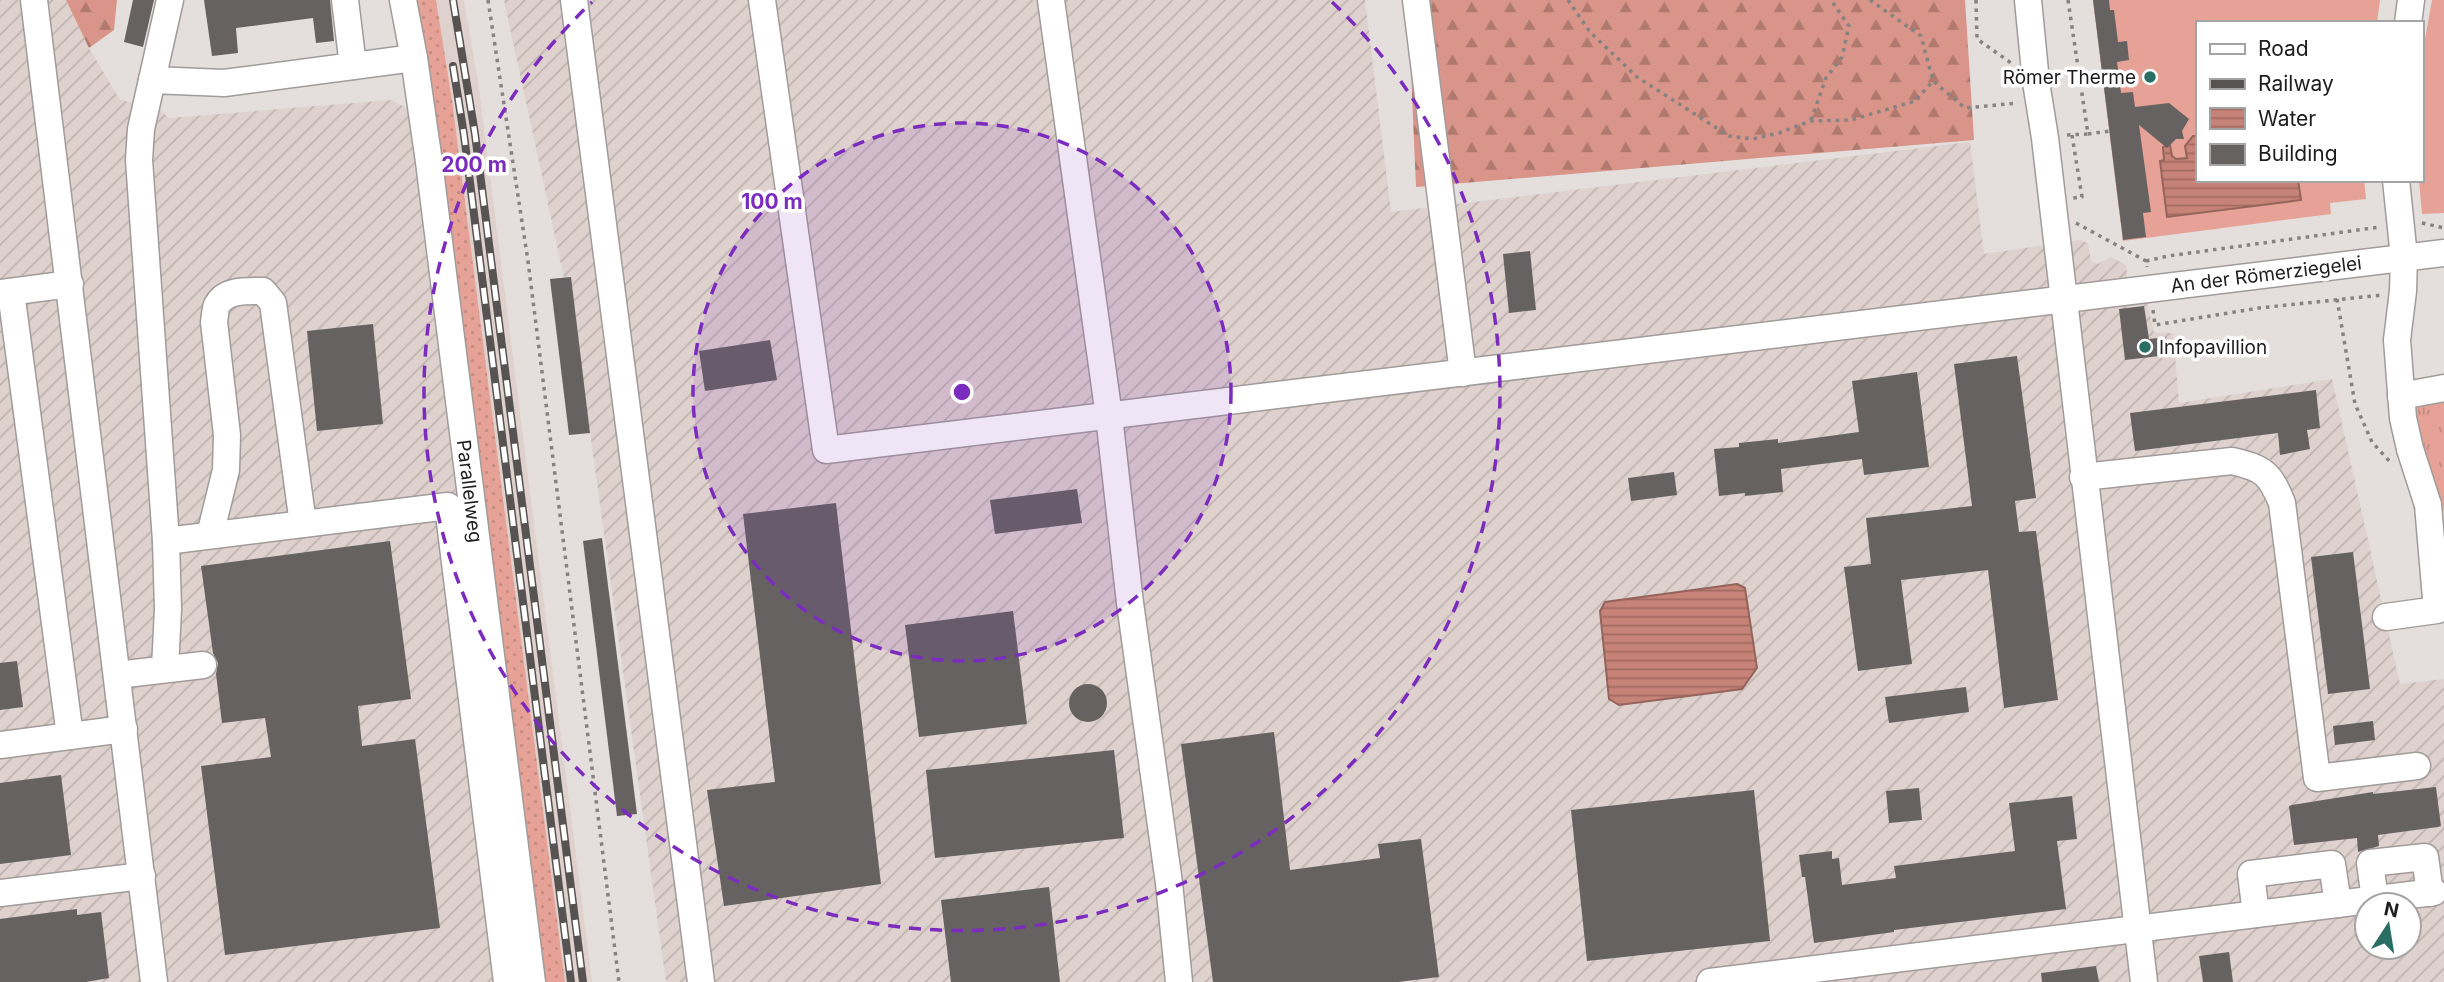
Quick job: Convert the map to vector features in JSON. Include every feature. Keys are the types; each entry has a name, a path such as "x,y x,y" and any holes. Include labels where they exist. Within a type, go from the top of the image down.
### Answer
{"street":[{"path":"34,0 155,982"},
{"path":"165,669 168,609 166,541 139,160 141,129 170,0"},
{"path":"345,0 353,66"},
{"name":"Parallelweg","path":"403,0 414,58 532,982"},
{"path":"574,0 701,982"},
{"name":"An der Römerziegelei","path":"762,0 826,450 2444,253"},
{"path":"1051,0 1109,416 1130,603 1169,883 1179,982"},
{"path":"1416,0 1463,373"},
{"path":"2028,0 2144,982"},
{"path":"2408,21 2411,0"},
{"path":"152,80 224,83 414,58"},
{"path":"2386,617 2437,610 2427,505 2405,459 2397,340 2404,257 2396,182"},
{"path":"70,284 5,293 70,736"},
{"path":"210,535 226,470 227,435 214,322 216,306 227,295 246,290 263,291 273,303 303,524"},
{"path":"2401,396 2444,388"},
{"path":"2083,477 2232,461 2266,472 2282,503 2317,778 2417,766"},
{"path":"166,541 448,506 507,982"},
{"path":"117,675 203,665"},
{"path":"0,746 124,729"},
{"path":"2425,857 2432,892 2375,899 2370,863 2425,857"},
{"path":"2256,914 2251,874 2332,864 2338,904"},
{"path":"0,893 142,876"},
{"path":"1710,982 2353,902"}],"path":[{"path":"488,0 528,261 619,982"},
{"path":"1568,0 1590,32 1637,77 1729,136 1752,139 1779,133 1811,121 1851,120 1882,112 1915,101 1933,81"},
{"path":"1811,121 1826,78 1842,57 1849,26 1831,0"},
{"path":"1870,0 1921,36 1933,81 1965,108 2038,100"},
{"path":"1976,0 1977,39 2015,67"},
{"path":"2068,0 2088,134"},
{"path":"2045,138 2110,131"},
{"path":"2053,211 2147,261 2400,224 2422,223 2444,228"},
{"path":"2147,261 2140,290 2155,324 2403,291"},
{"path":"2337,299 2355,404 2372,442 2405,459"}],"shaded area":[{"path":"0,0 66,0 89,48 120,100 159,109 169,118 391,100 408,109 517,982 0,982"},
{"path":"436,0 464,0 479,89 592,982 565,982 452,100"},
{"path":"504,0 1365,0 1391,212 1970,142 1984,254 2080,240 2088,243 2091,261 2098,264 2111,257 2126,265 2129,291 2145,292 2154,333 2173,333 2179,403 2332,379 2400,684 2444,679 2444,982 666,982 577,338"}],"green space":[{"path":"66,0 117,0 114,30 89,48"},
{"path":"412,0 436,0 452,100 565,982 540,982"},
{"path":"1408,0 1965,0 1974,140 1416,187"},
{"name":"Römer Therme","path":"2093,0 2380,0 2377,21 2196,21 2196,182 2364,182 2366,199 2330,203 2331,214 2123,241"},
{"path":"2432,0 2444,0 2444,213 2422,214 2419,182 2423,182 2423,50"},
{"path":"2444,394 2444,512 2427,460 2419,454 2410,413 2416,405"}],"water":[{"path":"2196,136 2196,182 2298,182 2301,200 2167,217 2160,161 2164,160 2163,147 2170,145 2172,156 2176,159 2187,158 2185,146"},
{"path":"1737,584 1745,588 1757,668 1742,689 1619,705 1609,699 1600,611 1605,602"}],"building":[{"path":"133,0 154,0 143,47 124,42"},
{"path":"204,0 330,0 334,41 316,43 313,18 236,28 238,53 212,56"},
{"path":"2093,0 2109,0 2110,10 2114,10 2118,42 2127,41 2129,60 2117,62 2121,93 2133,92 2135,107 2169,103 2189,119 2182,131 2184,139 2176,139 2167,148 2139,125 2151,212 2143,213 2146,237 2123,240"},
{"path":"1530,251 1536,310 1509,313 1503,254"},
{"path":"571,277 590,433 569,435 550,279"},
{"name":"Infopavillion","path":"2144,306 2149,339 2166,337 2168,355 2125,360 2119,309"},
{"path":"373,324 383,424 317,431 307,331"},
{"path":"770,340 777,380 705,391 699,351"},
{"path":"2017,356 2036,498 2015,501 2019,532 2036,531 2058,700 2004,708 1988,570 1901,580 1912,664 1858,671 1844,567 1871,564 1866,518 1972,506 1954,364"},
{"path":"1917,372 1929,467 1864,475 1862,459 1781,469 1783,492 1719,496 1714,449 1739,447 1739,443 1778,439 1778,443 1859,432 1852,381"},
{"path":"2316,390 2320,428 2307,430 2310,449 2280,455 2278,433 2135,451 2130,413"},
{"path":"1674,472 1677,495 1631,501 1628,478"},
{"path":"1077,489 1082,523 995,534 990,500"},
{"path":"836,503 881,884 724,906 707,790 775,782 743,514"},
{"path":"602,538 637,814 617,816 583,541"},
{"path":"390,541 411,699 358,706 362,746 415,739 440,928 225,955 201,766 271,757 265,718 222,723 216,674 218,663 213,653 201,566"},
{"path":"2353,552 2370,689 2328,694 2311,557"},
{"path":"1013,611 1027,724 919,737 905,625"},
{"path":"17,661 23,707 0,710 0,663"},
{"path":"1088,684 1102,689 1107,703 1102,717 1088,722 1074,717 1069,703 1074,689"},
{"path":"1966,687 1969,712 1889,723 1885,697"},
{"path":"2373,721 2375,740 2335,745 2333,726"},
{"path":"1274,732 1290,870 1380,858 1378,844 1421,839 1439,977 1398,982 1213,982 1181,744"},
{"path":"1114,750 1124,838 935,858 926,770"},
{"path":"61,775 71,855 0,864 0,783"},
{"path":"2436,787 2441,826 2378,835 2379,846 2358,852 2357,838 2294,845 2289,806 2373,792"},
{"path":"1919,788 1922,820 1889,823 1886,791"},
{"path":"1754,790 1770,941 1587,961 1571,810"},
{"path":"2072,796 2077,839 2057,841 2066,909 1894,930 1814,943 1805,877 1802,877 1799,855 1832,851 1832,859 1839,858 1842,885 1896,878 1894,866 2015,851 2009,803"},
{"path":"1049,887 1060,982 951,982 941,900"},
{"path":"77,909 77,915 101,912 109,978 86,982 0,982 0,919"},
{"path":"2229,952 2233,982 2203,982 2199,956"},
{"path":"2096,966 2099,982 2042,982 2041,973"}],"railway":[{"path":"453,0 475,134 583,982"},
{"path":"453,66 571,982"}],"place":[{"name":"Römer Therme","path":"2150,77"},
{"name":"Infopavillion","path":"2145,347"}]}
